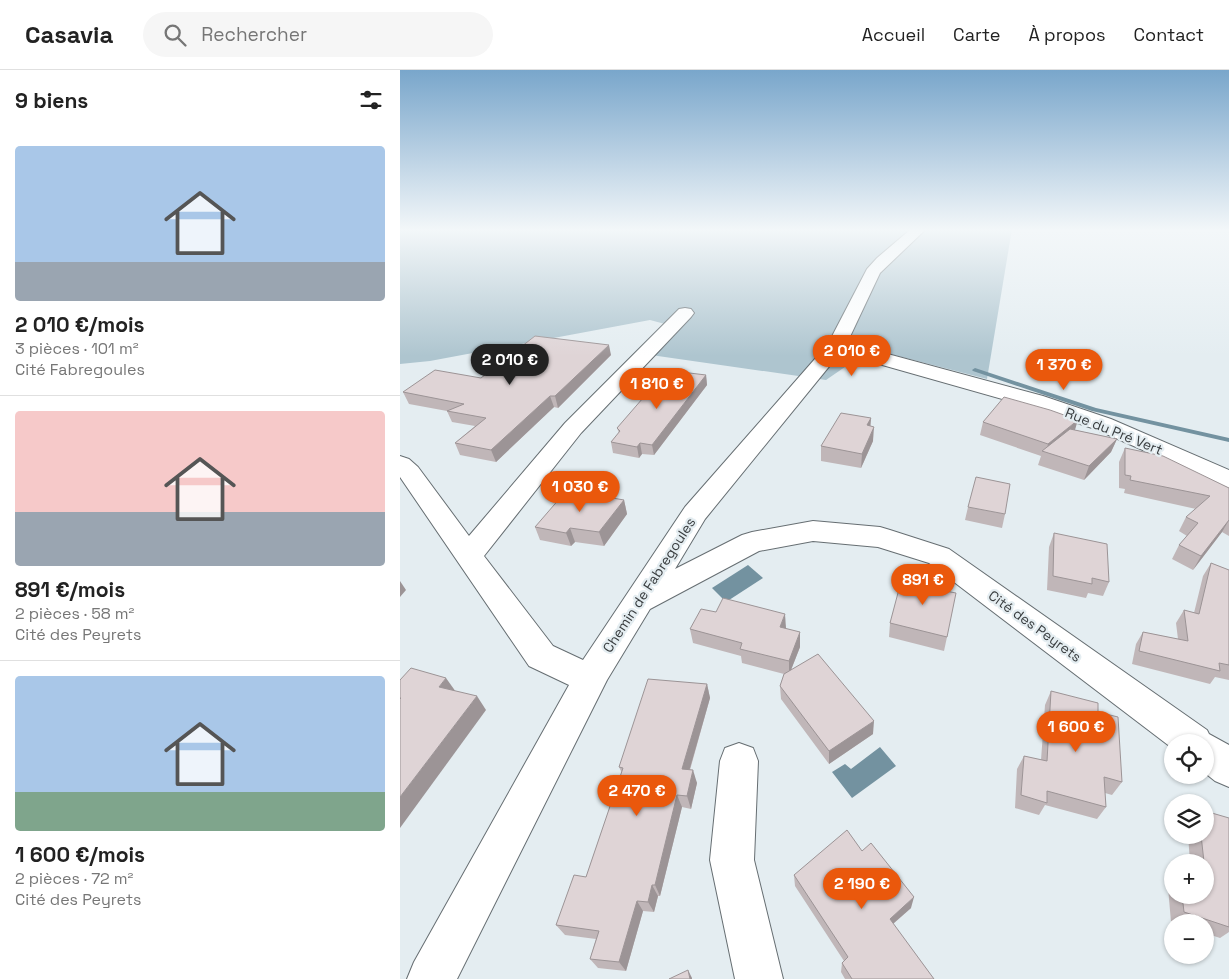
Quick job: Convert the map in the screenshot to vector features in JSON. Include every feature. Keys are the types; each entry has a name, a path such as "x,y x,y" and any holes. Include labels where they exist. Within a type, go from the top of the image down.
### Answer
{"street":[{"name":"Chemin de Fabregoules","path":"431,979 590,679 695,512 831,351 873,271"},
{"path":"468,556 573,428 685,313"},
{"name":"Rue du Pré Vert","path":"831,351 841,360 881,359 1035,401 1094,421 1229,480"},
{"path":"400,464 409,472 542,656 590,679"},
{"name":"Cité des Peyrets","path":"640,600 752,542 813,531 880,537 939,556 1183,734"},
{"path":"1214,757 1229,768"},
{"path":"739,761 732,860 759,979"}],"shaded area":[{"path":"400,271 1005,271 987,379 871,349 826,380 637,353 665,324 650,320 430,361 400,364"},
{"path":"748,565 763,578 726,602 712,588"},
{"path":"880,747 896,766 852,798 832,772 845,764 851,769"}],"building":[{"path":"535,336 609,345 555,396 550,396 491,450 455,443 486,418 447,411 464,404 403,392 435,370 481,378"},
{"path":"673,371 706,375 652,445 640,443 637,447 611,442 620,431 617,428 643,398 648,399"},
{"path":"1004,397 1078,420 1048,444 983,422"},
{"path":"841,413 871,418 867,425 874,427 862,454 821,446"},
{"path":"1070,429 1117,439 1089,466 1042,451"},
{"path":"1125,448 1163,456 1229,488 1229,520 1201,556 1179,545 1198,523 1186,517 1210,496 1130,480 1131,476 1125,475"},
{"path":"976,477 1010,484 1005,514 968,507"},
{"path":"567,490 624,500 599,532 570,528 566,533 535,527"},
{"path":"1054,533 1107,544 1109,582 1092,578 1092,584 1053,576"},
{"path":"1211,563 1229,570 1229,665 1219,663 1220,671 1139,651 1143,632 1188,641 1184,610 1199,614"},
{"path":"903,574 942,583 940,590 956,593 947,637 890,623"},
{"path":"723,598 785,614 780,627 800,632 789,661 740,649 742,643 690,629 701,609 716,612"},
{"path":"818,654 874,721 829,751 780,686 784,674"},
{"path":"411,668 446,678 439,687 477,696 400,797 400,680"},
{"path":"648,679 707,684 682,769 693,770 687,796 677,795 655,885 652,885 648,902 637,901 619,962 590,959 599,931 556,925 574,875 586,877 623,768 619,767"},
{"path":"1051,691 1098,703 1098,712 1118,717 1122,782 1104,777 1106,807 1047,791 1047,803 1021,795 1024,756 1047,761"},
{"path":"1214,814 1229,818 1229,927 1214,922 1214,914 1190,914 1184,912 1183,904 1214,904 1214,854 1203,854 1202,844 1214,844"},
{"path":"847,830 862,851 871,843 914,897 890,919 934,979 852,979 842,963 848,957 794,875"},
{"path":"688,970 690,979 669,979"}],"waterway":[{"path":"975,370 1094,410 1229,440"}]}
